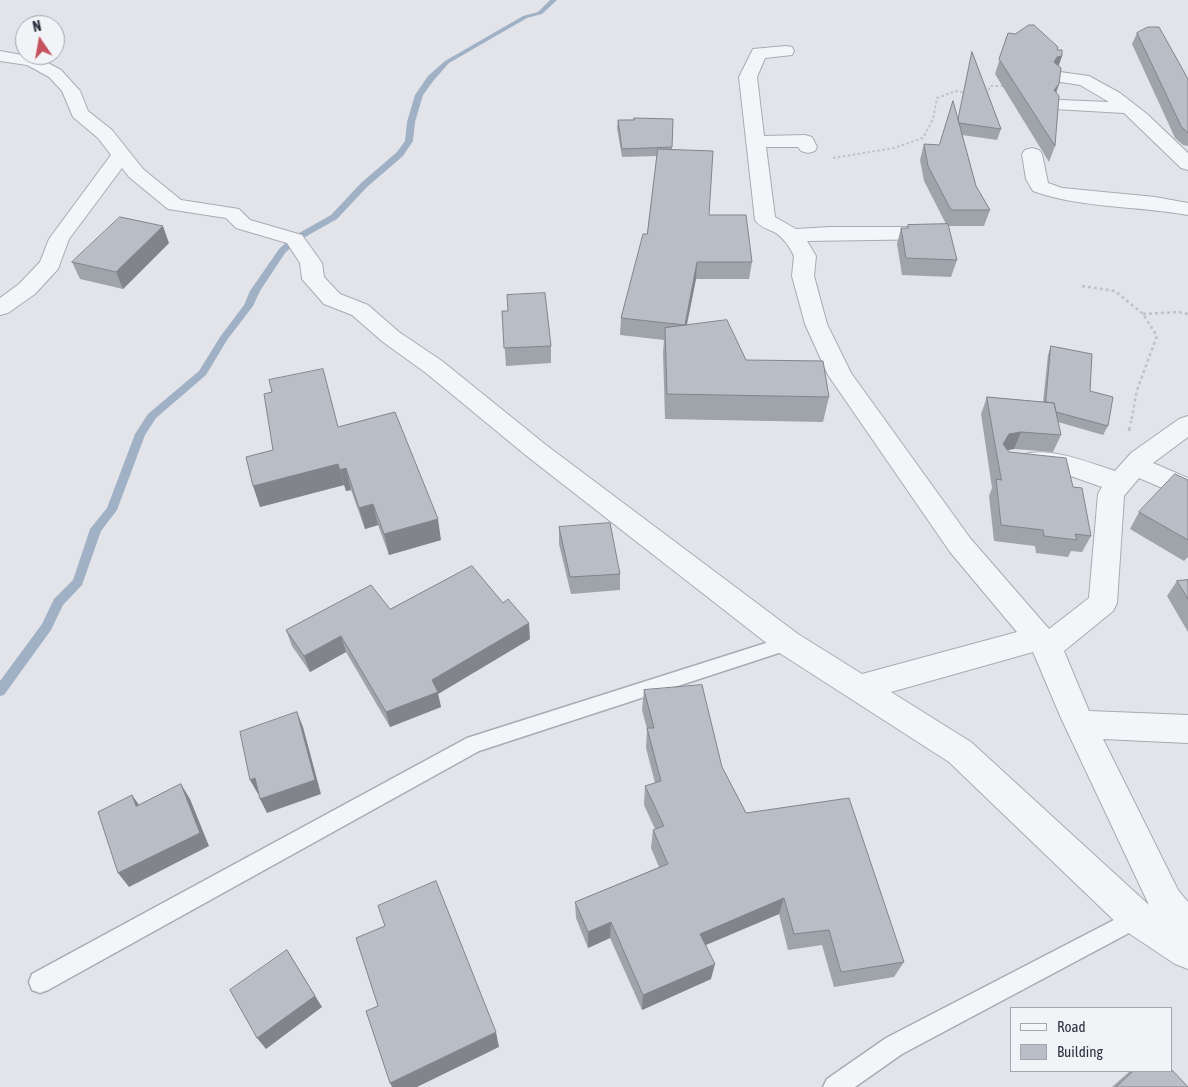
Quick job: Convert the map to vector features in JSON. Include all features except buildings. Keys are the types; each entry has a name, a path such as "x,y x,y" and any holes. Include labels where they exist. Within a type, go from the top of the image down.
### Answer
{"street":[{"path":"786,51 759,53 748,78 765,220 783,229 791,236 798,243 805,256 804,276 816,324 840,376 960,545 1044,643 1080,724 1166,902 1188,931"},
{"path":"0,56 42,65 68,86 77,100 79,113 105,134 136,173 175,205 232,213 243,224 294,239 311,262 312,279 332,300 360,310 390,337 434,367 537,450 788,644 960,752 1137,918 1188,951"},
{"path":"1060,77 1086,81 1127,108 1188,164"},
{"path":"1060,105 1127,108"},
{"path":"756,142 805,141 808,147"},
{"path":"1032,154 1036,179 1040,186 1059,194 1188,209"},
{"path":"0,308 27,289 50,264 59,239 121,155"},
{"path":"791,236 830,233 943,233"},
{"path":"859,688 1044,643 1103,604 1111,494 1140,458 1188,425"},
{"path":"1011,460 1129,473 1188,489"},
{"path":"1080,724 1188,729"}],"lane":[{"path":"40,982 474,744 788,644"},
{"path":"835,1087 894,1046 1137,918"}],"path":[{"path":"979,95 987,96 990,86 1006,86"},
{"path":"825,159 894,148 923,138 933,119 937,98 956,91 972,94"},
{"path":"1082,286 1115,291 1143,314 1157,336 1137,390 1128,436 1129,473"},
{"path":"1143,314 1179,312 1188,314"}],"waterway":[{"path":"0,691 47,627 58,602 78,582 96,529 112,510 140,434 152,416 203,373 223,339 248,306 255,291 282,251 295,239 334,217 364,185 400,154 409,141 411,122 419,95 431,78 447,62 525,17 540,13 554,0"}]}
